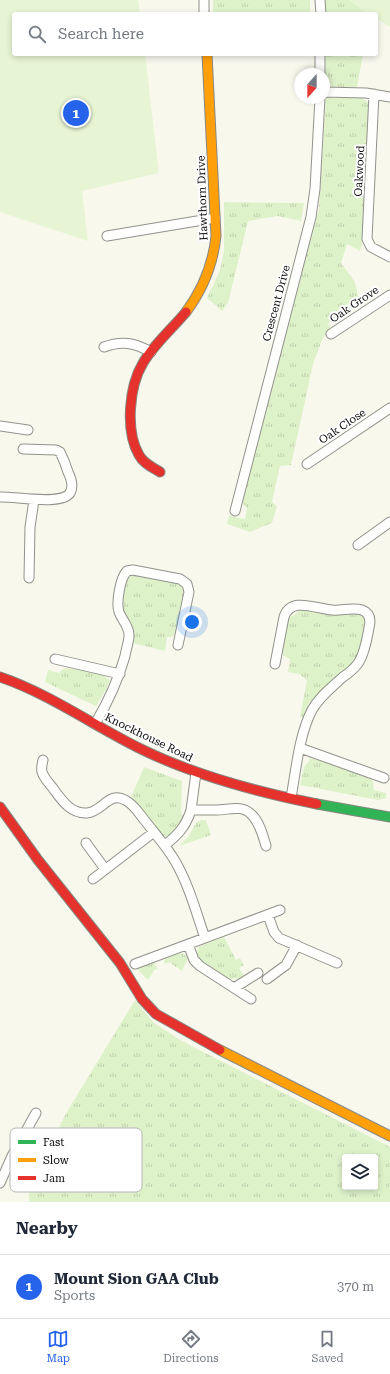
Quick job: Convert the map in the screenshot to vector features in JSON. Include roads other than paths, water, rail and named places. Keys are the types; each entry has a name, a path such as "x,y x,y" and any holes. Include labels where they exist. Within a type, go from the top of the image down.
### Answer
{"street":[{"path":"204,0 204,12"},
{"path":"320,0 321,12"},
{"name":"Hawthorn Drive","path":"160,472 147,464 137,451 133,439 131,398 133,384 141,365 187,312 204,285 215,254 216,236 206,56"},
{"path":"320,56 320,68"},
{"path":"330,92 374,94 390,98"},
{"name":"Oakwood","path":"374,94 367,237 368,244 390,257"},
{"name":"Crescent Drive","path":"235,511 311,217 315,189 320,104"},
{"path":"107,236 215,218"},
{"name":"Oak Grove","path":"331,334 390,295"},
{"path":"104,347 125,342 137,345 151,352"},
{"name":"Oak Close","path":"307,464 390,408"},
{"path":"0,426 28,430"},
{"path":"0,497 34,500 62,498 67,496 71,490 71,481 60,452 56,450 23,449"},
{"path":"29,578 30,527 34,500"},
{"path":"358,544 390,522"},
{"path":"95,724 109,699 120,674 129,634 127,625 120,614 118,604 122,580 127,571 133,570 180,579 187,584 189,592 178,645"},
{"path":"275,664 284,617 291,606 300,605 336,610 361,609 369,615 370,624 362,657 354,668 329,689 316,704 307,722 300,748 291,798"},
{"path":"55,659 120,674"},
{"name":"Knockhouse Road","path":"0,677 27,687 149,753 196,773 247,788 291,798 390,817"},
{"path":"300,748 384,778"},
{"path":"43,760 42,769 44,777 69,808 89,813 97,809 109,799 113,798 121,798 132,806 165,845 182,874 205,938"},
{"path":"165,845 181,831 188,820 191,810 196,773"},
{"path":"0,807 38,860 120,963 142,999 156,1014 226,1053 390,1136"},
{"path":"191,810 234,808 245,810 256,819 266,846"},
{"path":"93,879 154,832"},
{"path":"86,843 105,869"},
{"path":"135,964 280,910"},
{"path":"268,915 276,935 337,963"},
{"path":"188,944 197,963 250,999"},
{"path":"267,979 286,965 297,945"},
{"path":"234,988 258,973"},
{"path":"28,1128 36,1113"},
{"path":"0,1183 10,1160"}],"place":[{"name":"Mount Sion GAA Club","path":"76,113"}]}
